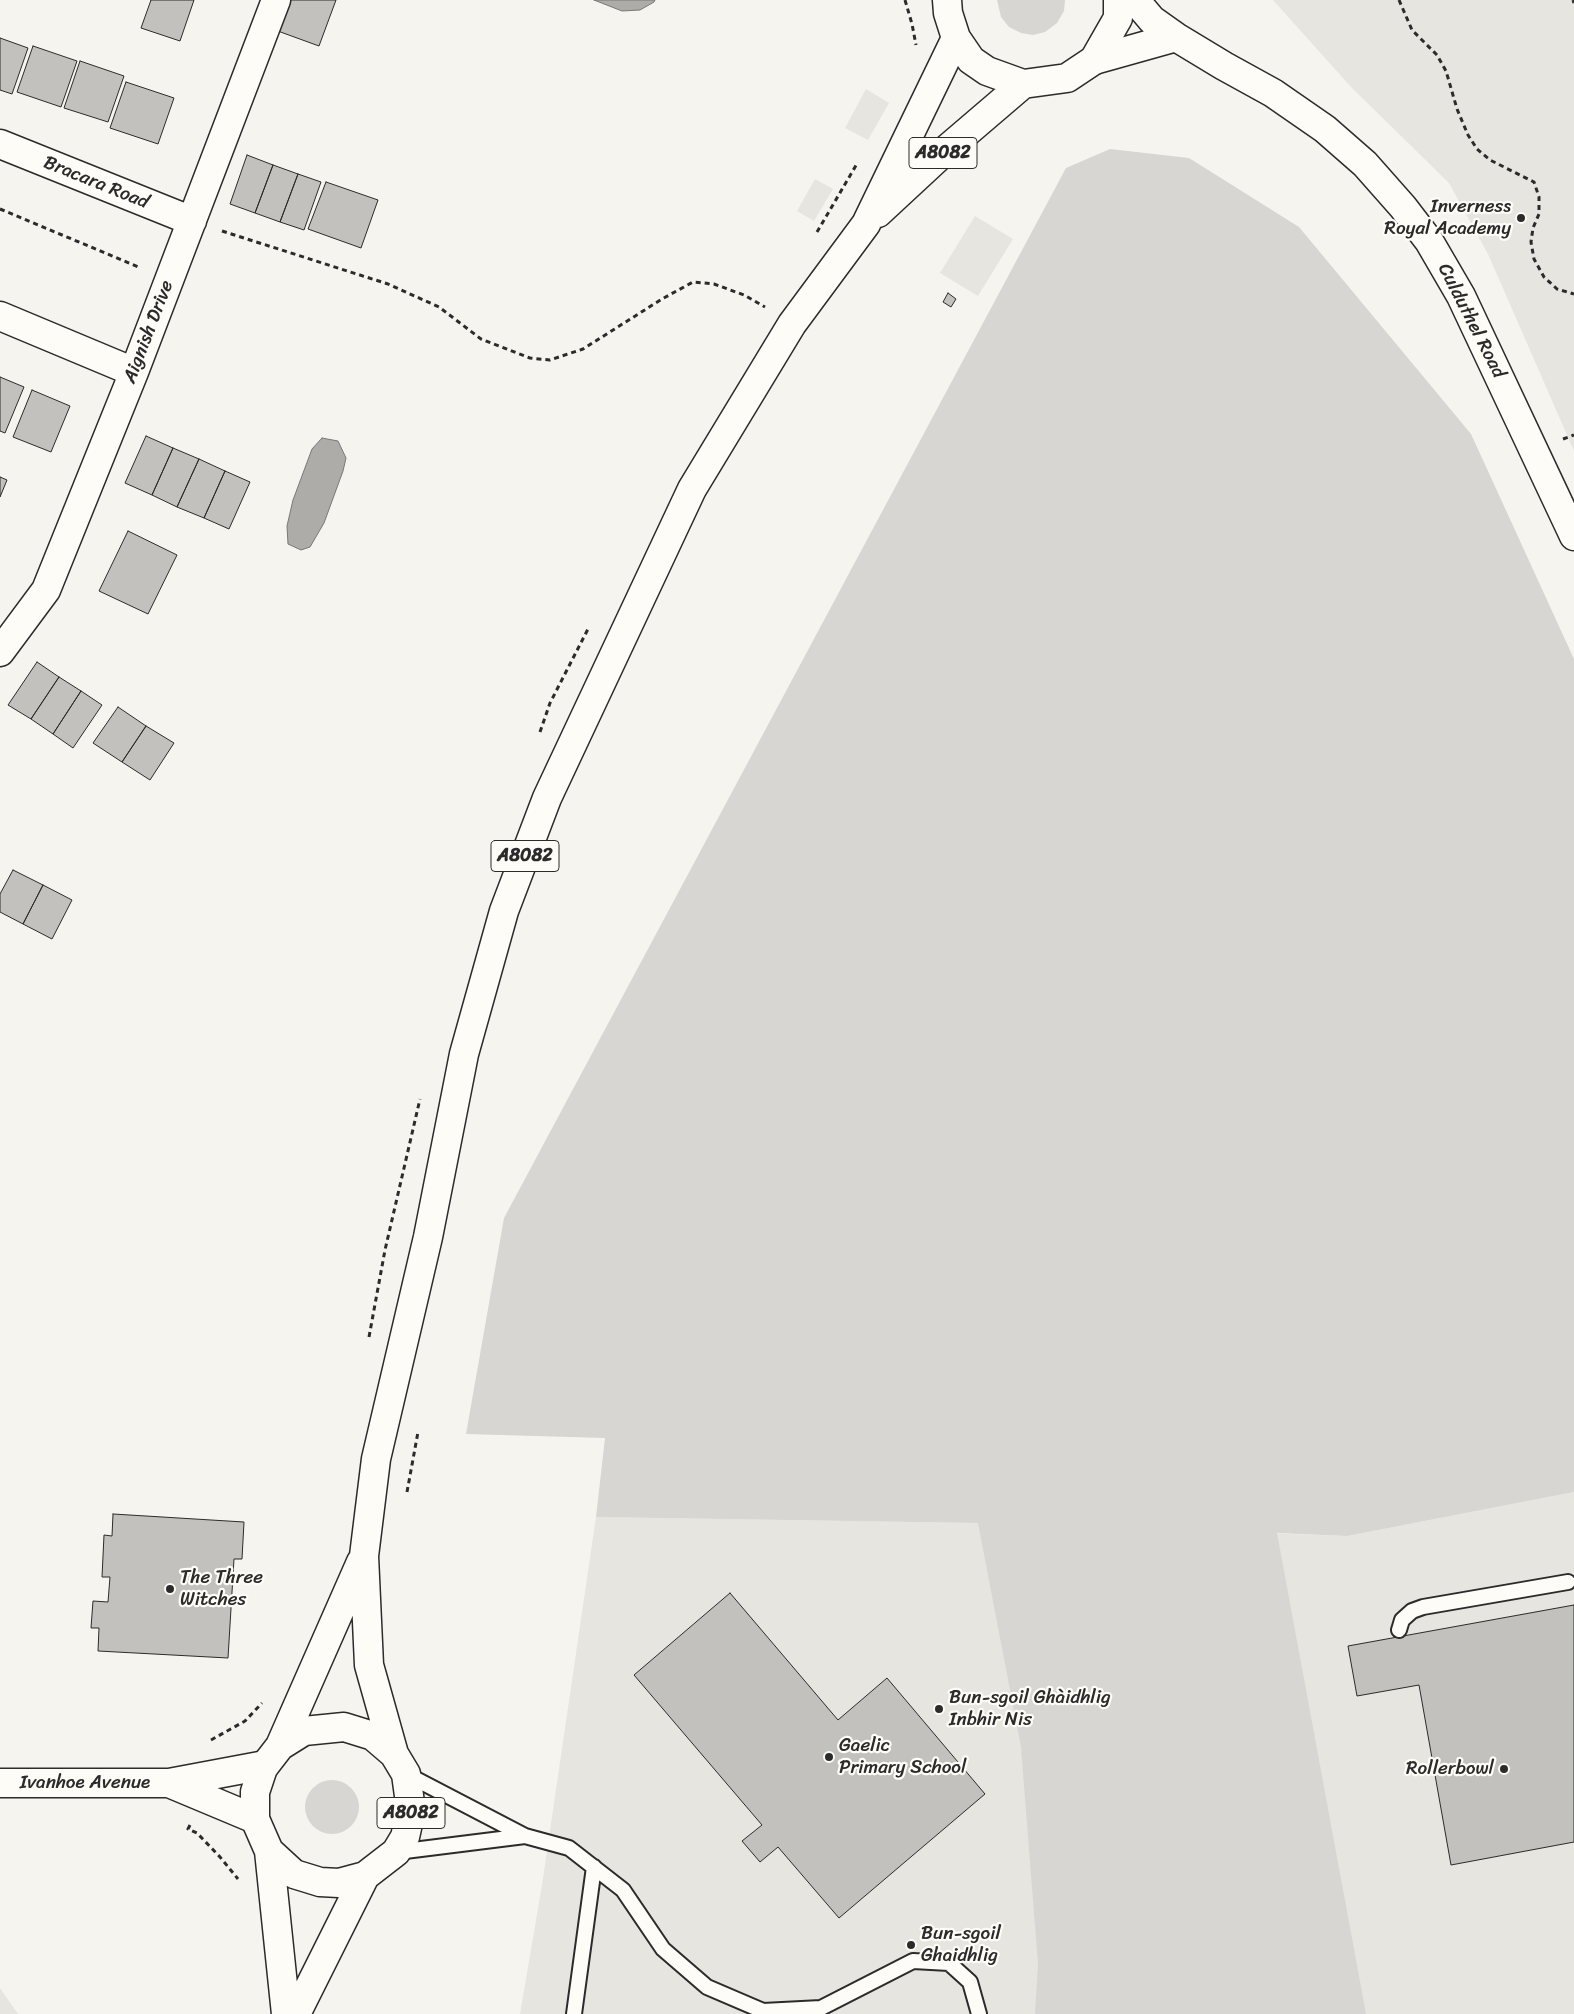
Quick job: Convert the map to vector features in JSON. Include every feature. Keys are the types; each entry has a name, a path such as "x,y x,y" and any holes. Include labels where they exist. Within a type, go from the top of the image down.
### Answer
{"main road":[{"name":"Aignish Drive","path":"0,652 46,590 134,372 276,0"},
{"path":"947,0 948,13 956,38 971,60 987,71 1023,84 1067,78 1094,60 1176,37"},
{"path":"1094,60 1118,18 1118,0"},
{"name":"Culduthel Road","path":"1135,0 1152,20 1176,37 1274,93 1325,130 1365,164 1403,207 1429,241 1462,296 1574,536"},
{"name":"A8082","path":"269,1851 294,1874 320,1882 339,1883 365,1876 396,1852 405,1837 411,1810 400,1764 369,1665 364,1556 376,1459 428,1237 464,1054 507,902 547,798 692,489 792,324 866,224 956,38"},
{"name":"A8082","path":"866,224 947,149 1023,84"},
{"name":"Bracara Road","path":"0,144 192,221"},
{"path":"0,316 134,372"},
{"name":"A8082","path":"286,2014 269,1851 255,1819 255,1792 364,1556"},
{"path":"272,1755 304,1731 344,1727 373,1736 400,1764"},
{"name":"Ivanhoe Avenue","path":"0,1783 169,1783 272,1755"},
{"name":"Ivanhoe Avenue","path":"169,1783 255,1819"},
{"name":"A8082","path":"296,2014 365,1876"}],"lane":[{"path":"1399,1630 1402,1620 1412,1611 1423,1607 1568,1582"},
{"path":"400,1764 525,1836 569,1848 623,1890 663,1949 707,1987 763,2010 825,2011 842,1997 913,1961 949,1963 970,1982 979,2014"},
{"path":"396,1852 525,1836"},
{"path":"574,2014 594,1868"}],"path":[{"path":"1399,0 1412,30 1438,56 1446,71 1457,110 1477,149 1490,160 1534,182 1539,197 1539,214 1533,228 1531,242 1534,259 1544,277 1557,289 1574,294"},
{"path":"0,209 169,280"},
{"path":"192,221 388,284 438,307 481,339 530,358 550,360 583,349 662,299 693,282 714,284 744,295 772,311"},
{"path":"405,1501 420,1424"}],"shaded area":[{"path":"594,0 655,0 640,10 622,11"},
{"path":"997,0 1065,0 1064,11 1057,23 1045,32 1033,35 1021,33 1009,27 1001,17"},
{"name":"Inverness Royal Academy","path":"1273,0 1574,0 1574,451 1488,254 1449,183 1351,87"},
{"path":"866,89 889,103 868,140 845,128"},
{"path":"1110,149 1189,158 1299,227 1471,434 1574,659 1574,1492 1347,1536 1277,1533 1366,2014 1035,2014 1038,1964 1021,1747 978,1523 596,1517 605,1438 466,1434 504,1218 1066,168"},
{"path":"815,179 833,189 814,221 797,211"},
{"path":"975,216 1013,239 978,296 940,273"},
{"path":"322,438 338,441 346,458 324,523 310,547 301,550 288,544 287,526 293,500 312,449"},
{"name":"Bun-sgoil Ghàidhlig Inbhir Nis","path":"1574,1492 1574,2014 520,2014 542,1885 596,1517 978,1523 1347,1536"},
{"path":"332,1780 342,1782 351,1788 357,1797 359,1807 357,1817 351,1826 342,1832 332,1834 322,1832 313,1826 307,1817 305,1807 307,1797 313,1788 322,1782"},
{"path":"0,1988 18,2014 0,2014"}],"building":[{"path":"151,0 194,0 180,41 141,28"},
{"path":"286,0 336,0 319,46 275,30"},
{"path":"0,38 28,48 12,94 0,90"},
{"path":"33,46 77,61 61,107 17,92"},
{"path":"80,61 124,76 108,122 64,108"},
{"path":"126,82 174,98 158,144 110,128"},
{"path":"247,155 273,165 255,213 230,204"},
{"path":"273,165 298,174 280,222 255,213"},
{"path":"298,174 321,182 304,230 280,222"},
{"path":"326,182 378,200 361,248 308,229"},
{"path":"948,293 956,299 951,307 943,302"},
{"path":"0,377 24,387 5,433 0,431"},
{"path":"32,390 70,406 51,452 13,437"},
{"path":"146,436 173,448 152,495 125,483"},
{"path":"173,448 199,459 177,507 152,495"},
{"path":"199,459 225,471 204,518 177,507"},
{"path":"225,471 250,482 229,529 204,518"},
{"path":"0,477 7,480 0,497"},
{"path":"128,531 177,555 148,614 99,591"},
{"path":"37,662 59,677 31,719 8,705"},
{"path":"59,677 81,691 53,734 31,719"},
{"path":"81,691 102,705 73,748 53,734"},
{"path":"118,707 146,726 122,762 93,743"},
{"path":"146,726 174,743 150,780 122,762"},
{"path":"13,870 43,885 23,924 0,912 0,894"},
{"path":"43,885 72,900 52,939 23,924"},
{"name":"The Three Witches","path":"113,1514 244,1522 242,1559 234,1559 228,1658 98,1651 99,1628 91,1628 93,1601 108,1602 110,1577 102,1577 104,1535 112,1536"},
{"name":"Gaelic Primary School","path":"730,1593 838,1720 887,1678 985,1794 839,1918 778,1847 760,1862 742,1841 762,1825 634,1675"},
{"name":"Rollerbowl","path":"1574,1605 1574,1842 1451,1865 1419,1685 1357,1696 1348,1646"}],"place":[{"name":"Inverness Royal Academy","path":"1521,218"},
{"name":"The Three Witches","path":"170,1589"},
{"name":"Bun-sgoil Ghàidhlig Inbhir Nis","path":"939,1709"},
{"name":"Gaelic Primary School","path":"829,1757"},
{"name":"Rollerbowl","path":"1504,1769"},
{"name":"Bun-sgoil Ghaidhlig","path":"911,1945"}]}
